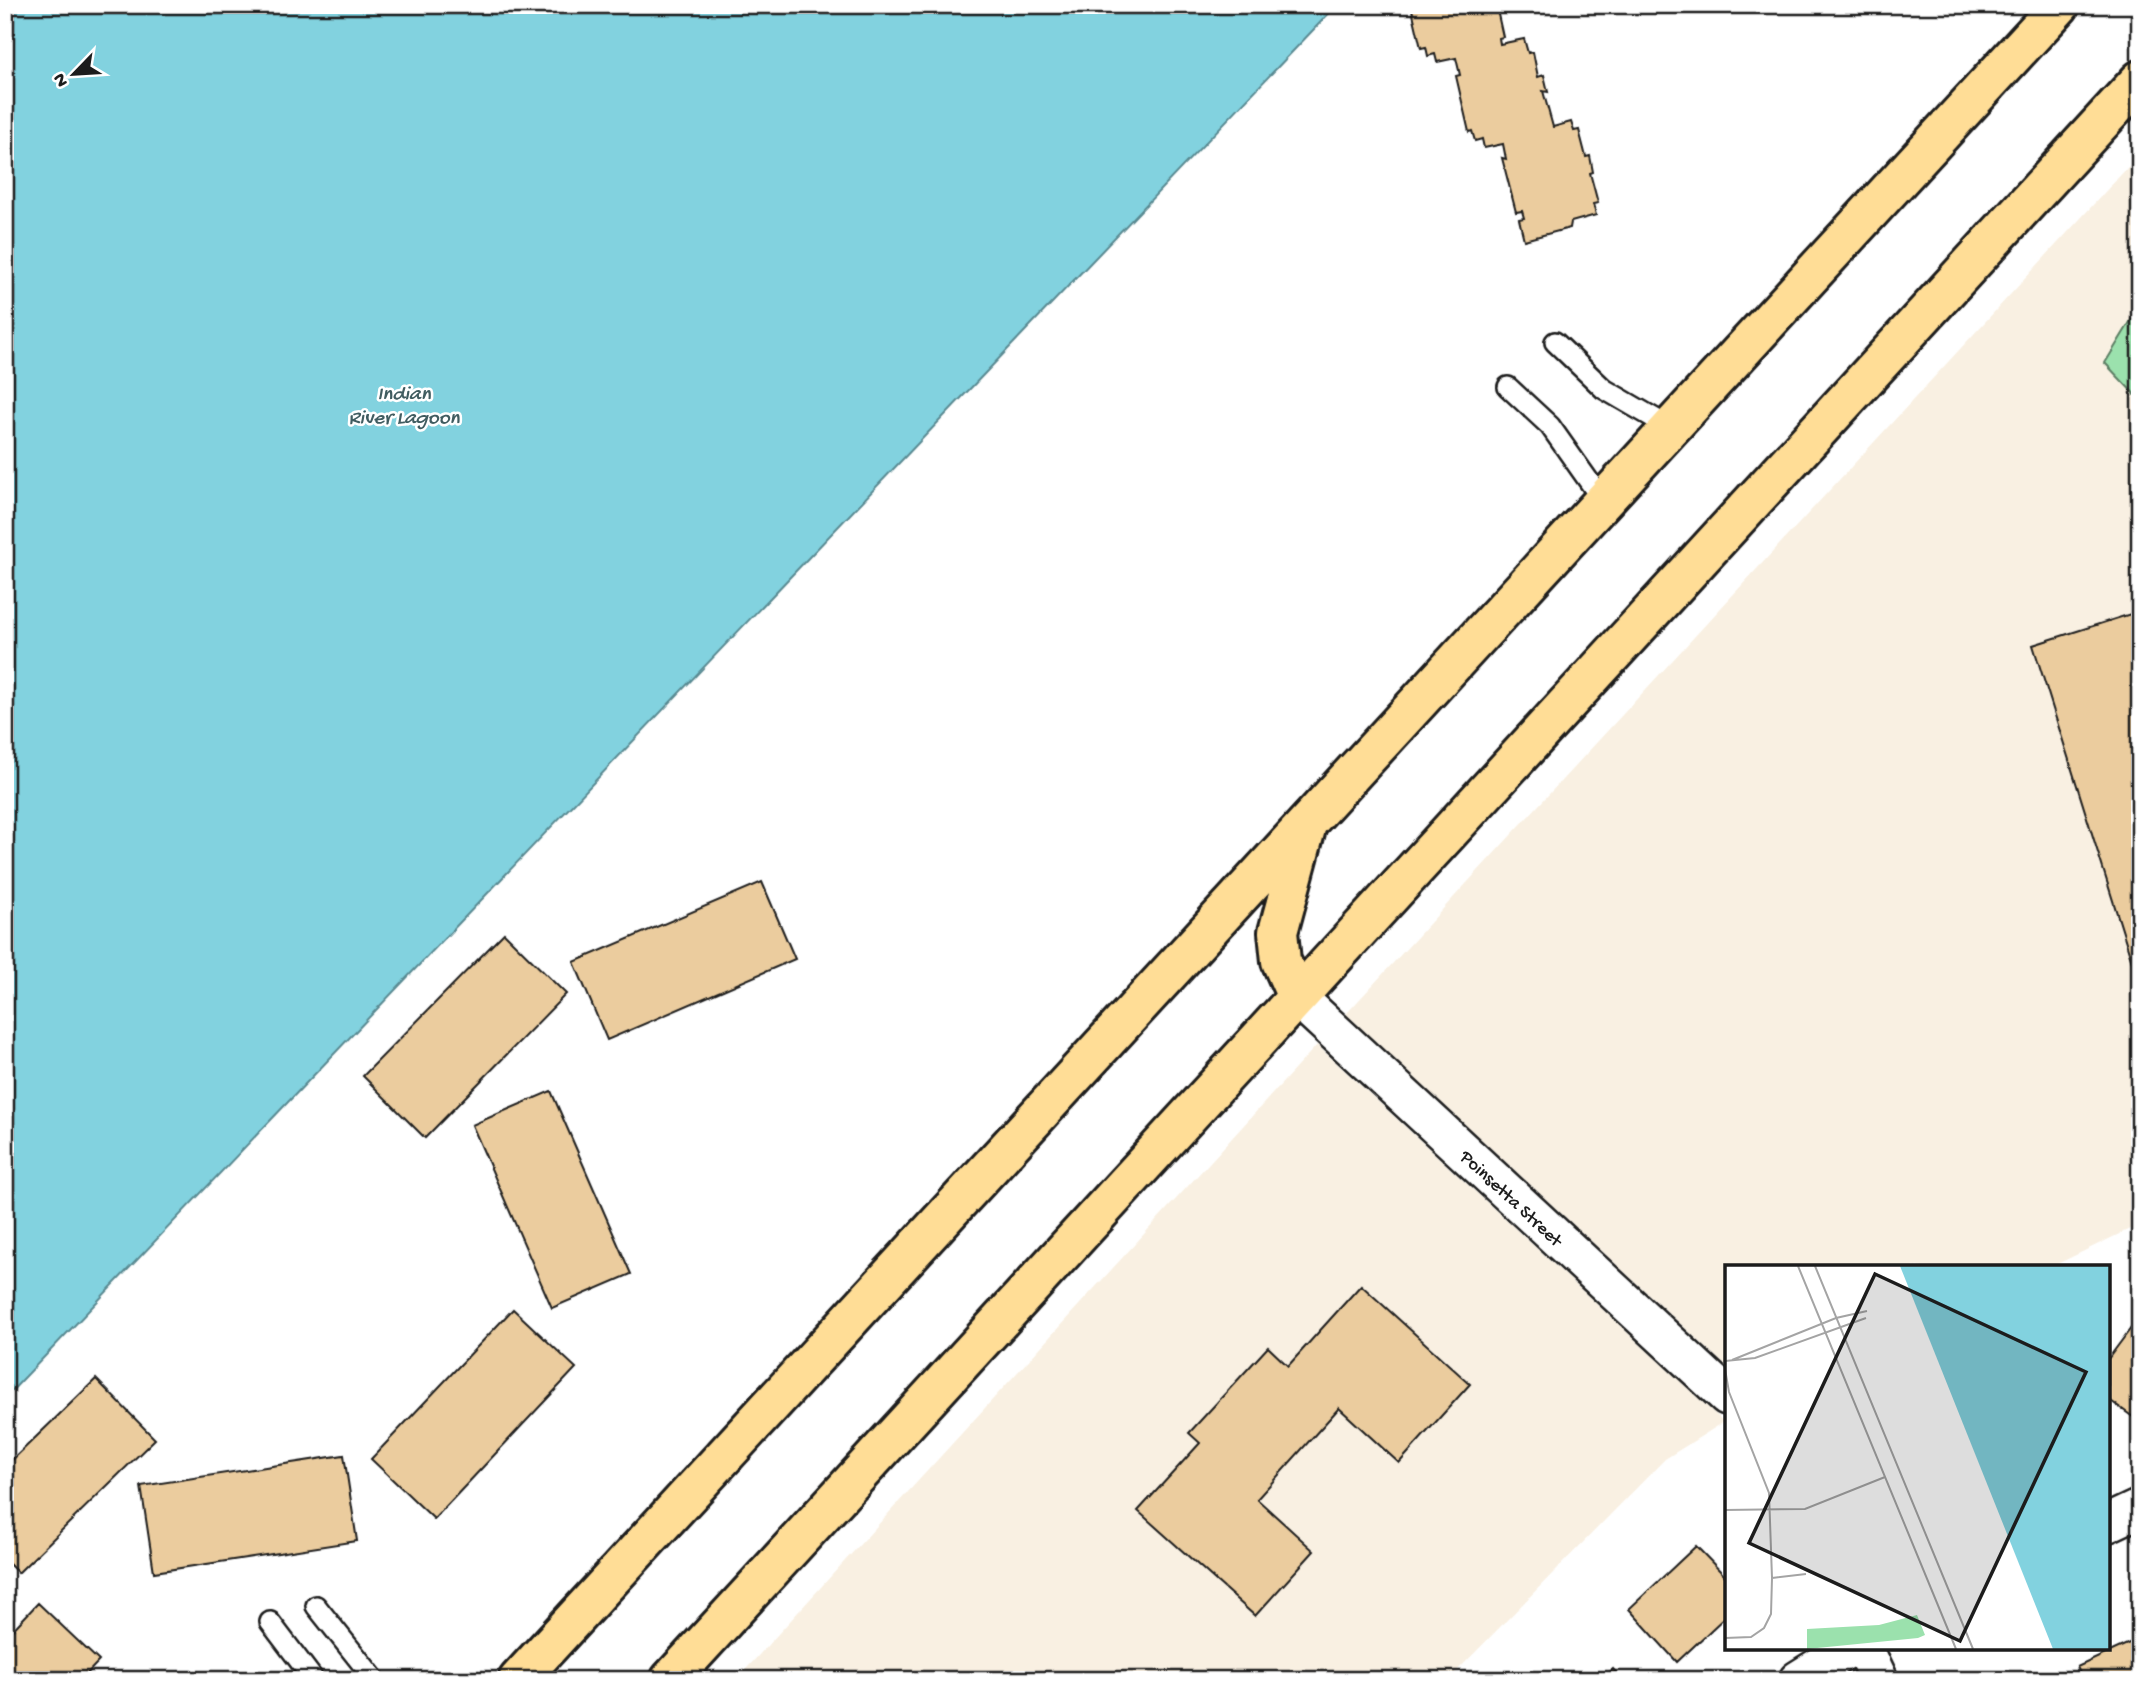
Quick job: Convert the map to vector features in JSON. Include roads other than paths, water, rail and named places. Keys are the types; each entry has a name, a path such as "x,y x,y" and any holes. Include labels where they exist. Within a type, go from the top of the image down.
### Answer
{"main road":[{"path":"518,1680 2060,5"},
{"path":"670,1680 2140,80"},
{"path":"1297,997 1280,961 1279,932 1308,823"}],"street":[{"name":"Poinsetta Street","path":"1297,997 1725,1394"},
{"path":"2110,1522 2140,1508"},
{"path":"1798,1680 1846,1650"},
{"path":"1865,1650 1879,1680"}],"lane":[{"path":"1555,342 1604,389 1671,428"},
{"path":"1508,387 1550,426 1603,501"},
{"path":"316,1606 375,1680"},
{"path":"271,1622 314,1680"}],"water":[{"name":"Indian River Lagoon","path":"5,5 1337,5 5,1398"}]}
